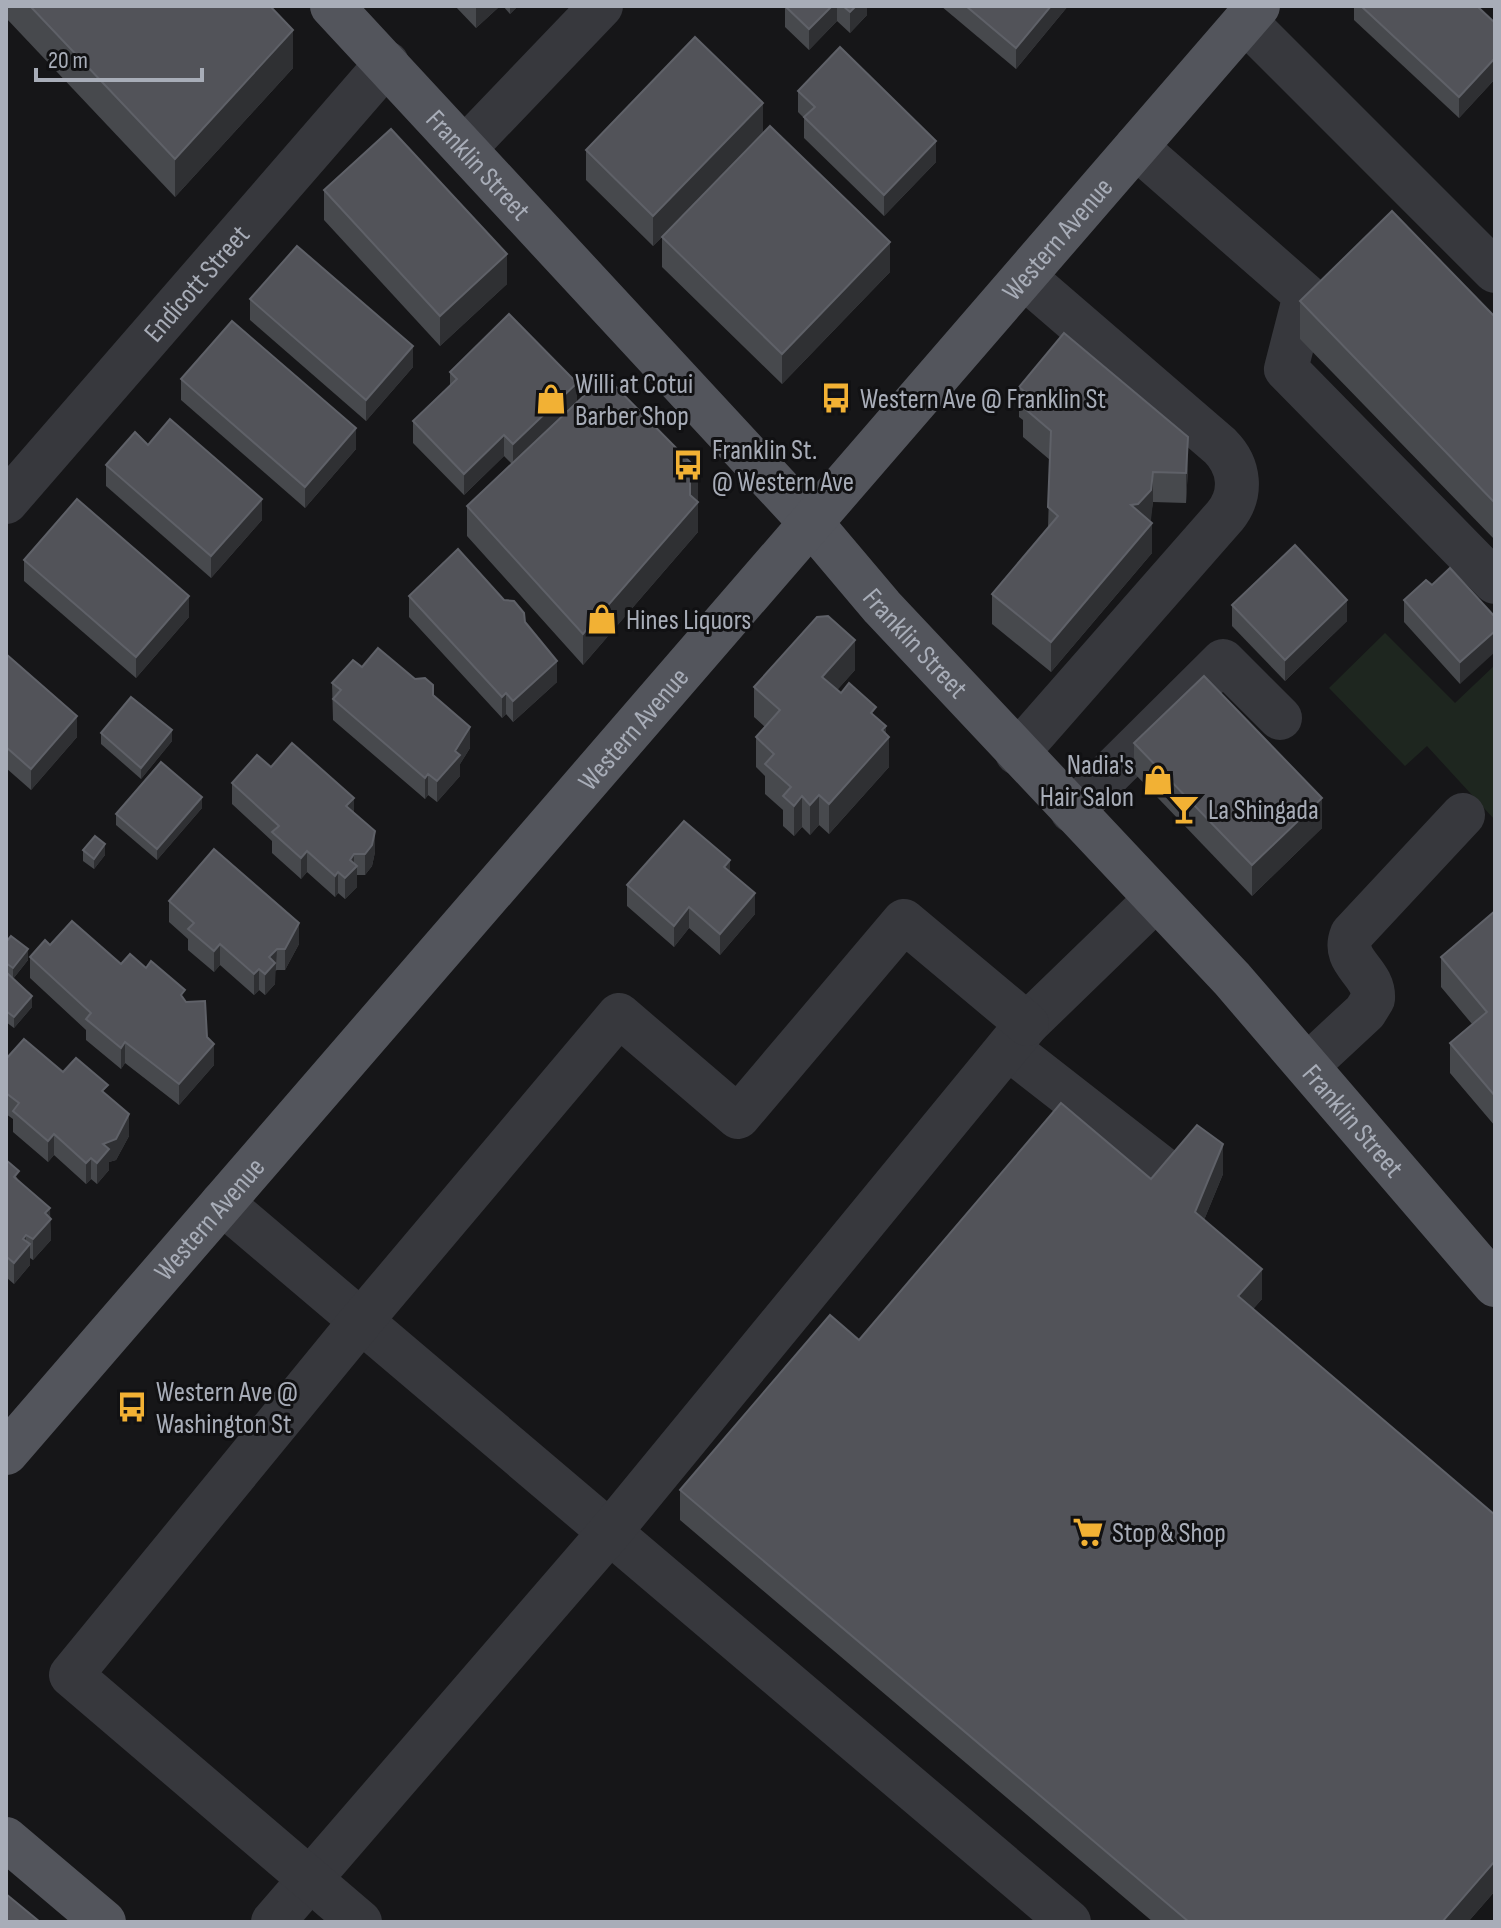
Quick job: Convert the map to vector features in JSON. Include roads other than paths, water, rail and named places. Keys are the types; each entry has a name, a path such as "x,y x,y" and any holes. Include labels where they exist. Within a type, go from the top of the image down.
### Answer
{"main road":[{"name":"Franklin Street","path":"332,6 466,147 811,523 882,607 1308,1065 1495,1285"},
{"name":"Western Avenue","path":"6,1453 1252,14"},
{"path":"6,1839 104,1922"}],"street":[{"path":"466,147 601,6"},
{"path":"1252,14 1495,271"},
{"name":"Endicott Street","path":"6,502 387,63"},
{"path":"1136,147 1305,295 1286,369 1495,582"},
{"path":"1017,753 1225,516 1234,501 1237,485 1235,467 1220,446 1024,277"},
{"path":"1072,811 1223,661 1280,718"},
{"path":"1308,1065 1365,1012 1373,999 1370,980 1348,952 1352,934 1463,815"},
{"path":"273,1922 609,1533 1017,1036 1156,899"},
{"path":"360,1922 71,1675 361,1321 619,1015 738,1117 904,921 1017,1036 1172,1176"},
{"path":"222,1203 1069,1922"}],"place":[{"name":"Western Ave @ Franklin St","path":"836,398"},
{"name":"Willi at Cotui Barber Shop","path":"551,399"},
{"name":"Franklin St. @ Western Ave","path":"688,465"},
{"name":"Hines Liquors","path":"602,619"},
{"name":"Nadia's Hair Salon","path":"1158,780"},
{"name":"La Shingada","path":"1184,809"},
{"name":"Western Ave @ Washington St","path":"132,1407"},
{"name":"Stop & Shop","path":"1088,1532"}]}
